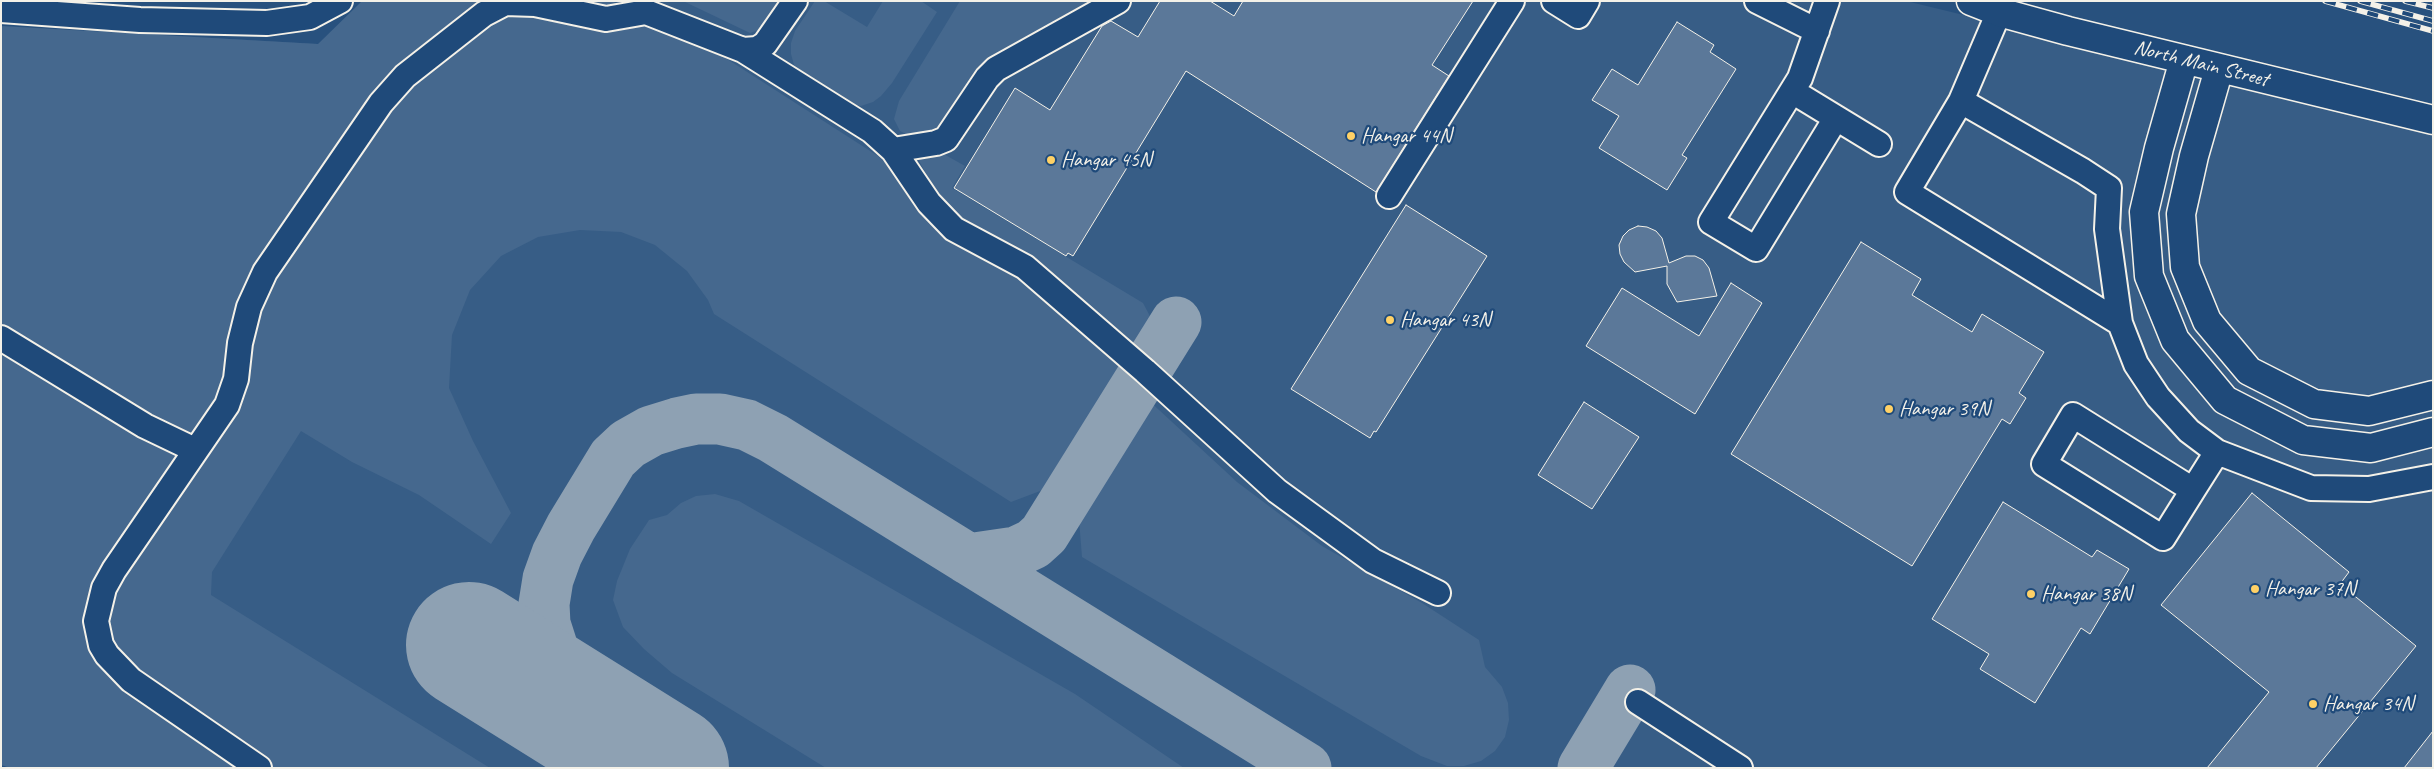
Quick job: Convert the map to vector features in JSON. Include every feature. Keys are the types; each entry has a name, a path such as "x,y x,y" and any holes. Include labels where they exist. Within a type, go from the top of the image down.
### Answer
{"main road":[{"name":"North Main Street","path":"1971,1 1998,12 2184,60 2433,120"},
{"path":"2184,60 2159,148 2144,212 2149,276 2175,340 2225,400 2303,440 2371,448 2433,432"},
{"path":"2219,69 2194,156 2181,214 2185,267 2207,321 2249,371 2314,404 2369,411 2433,394"}],"lane":[{"path":"1,10 140,20 266,23 310,17 340,1"},
{"path":"754,47 795,1"},
{"path":"893,150 946,139 987,78 996,69 1118,1"},
{"path":"1389,196 1512,1"},
{"path":"1554,1 1578,16 1587,1"},
{"path":"1757,1 1817,31"},
{"path":"1828,1 1800,78 1711,222 1756,249 1836,118"},
{"path":"259,768 131,680 107,655 101,645 96,621 104,588 114,570 227,405 236,379 240,343 249,307 265,272 381,103 405,76 484,14 505,3 535,4 606,18 636,7 754,47 872,131 893,150 929,203 954,229 1025,267 1145,371 1277,491 1373,561 1438,593"},
{"path":"1998,12 1961,101 1908,192 2120,323"},
{"path":"1792,91 1879,144"},
{"path":"1961,101 2083,170 2110,188 2107,229 2120,323 2136,364 2158,397 2189,431 2217,452 2311,488 2369,489 2433,477"},
{"path":"1,338 144,426 195,450"},
{"path":"2193,490 2073,416 2044,464 2162,538 2193,490 2217,452"},
{"path":"1638,702 1740,768"}],"shaded area":[{"path":"362,1 612,1 651,24 672,30 727,59 878,156 891,168 927,218 940,231 1019,274 1129,370 1056,485 1011,502 714,314 708,300 687,271 655,245 621,232 580,230 538,237 501,256 470,290 452,335 449,388 473,441 511,513 491,544 419,495 352,462 301,431 212,572 211,595 490,768 11,768 1,765 1,26 318,44"},
{"path":"491,1 1906,1 2433,129 2433,768 11,768 1,765 1,26 318,44"},
{"path":"683,1 779,1 761,29 750,33"},
{"path":"815,1 824,1 867,27 883,1 921,1 937,12 892,83 881,96 873,102 861,106 848,105 802,75 794,65 791,43 795,31"},
{"path":"960,1 1098,1 936,133 915,136 906,134 900,131 894,119 899,101"},
{"path":"933,148 965,166 952,188 1143,303 1152,320 1147,340 1141,344 1130,345 1032,260 954,215 941,202 915,153"},
{"path":"1145,397 1237,482 1322,546 1422,603 1479,640 1485,667 1502,687 1508,703 1509,720 1505,737 1495,751 1481,761 1464,766 1447,766 1421,756 1082,557 1078,507"},
{"path":"715,494 739,501 1075,694 1184,768 826,768 672,673 644,649 623,627 613,600 617,581 630,549 649,520 667,515 681,503 696,496"}],"building":[{"path":"1160,1 1210,1 1234,16 1243,1 1473,1 1432,65 1449,76 1376,192 1186,71 1073,256 1068,253 1066,256 954,188 1015,88 1050,110 1102,26 1111,21 1138,37"},
{"path":"1677,22 1714,45 1710,52 1736,69 1682,155 1687,158 1667,190 1599,148 1619,116 1592,100 1612,69 1638,85"},
{"name":"Hangar 43N","path":"1406,205 1487,256 1376,432 1374,431 1370,438 1291,389"},
{"path":"1638,226 1656,231 1662,238 1669,263 1686,256 1695,256 1703,260 1709,268 1717,296 1677,302 1667,284 1667,266 1635,272 1624,262 1620,254 1619,245 1623,236 1629,230"},
{"name":"Hangar 39N","path":"1861,242 1921,279 1912,295 1972,332 1982,314 2044,352 2019,393 2026,398 2010,424 2002,419 1912,566 1731,454"},
{"path":"1731,283 1762,303 1695,414 1586,346 1622,288 1699,336"},
{"path":"1584,402 1639,437 1592,509 1538,475"},
{"path":"2252,493 2349,572 2340,584 2416,646 2316,768 2207,768 2269,692 2161,605"},
{"name":"Hangar 38N","path":"2003,502 2092,557 2097,550 2129,569 2090,634 2081,628 2035,703 1980,669 1989,654 1932,619"},
{"path":"2433,731 2433,768 2404,768"}],"taxiway":[{"path":"968,559 1016,552 1033,544 1044,534 1176,322"},
{"path":"644,754 593,705 569,677 553,649 545,624 544,604 548,579 557,554 571,527 613,458 628,444 651,431 677,423 696,419 720,419 747,425 773,438 1306,768"},
{"path":"1583,768 1630,690"}],"runway":[{"path":"469,645 666,768"}],"railway":[{"path":"2325,1 2433,31"},
{"path":"2360,1 2433,21"},
{"path":"2405,1 2433,8"}],"place":[{"name":"Hangar 44N","path":"1351,136"},
{"name":"Hangar 45N","path":"1051,160"},
{"name":"Hangar 43N","path":"1390,320"},
{"name":"Hangar 39N","path":"1889,409"},
{"name":"Hangar 37N","path":"2255,589"},
{"name":"Hangar 38N","path":"2031,594"},
{"name":"Hangar 34N","path":"2313,704"}]}
